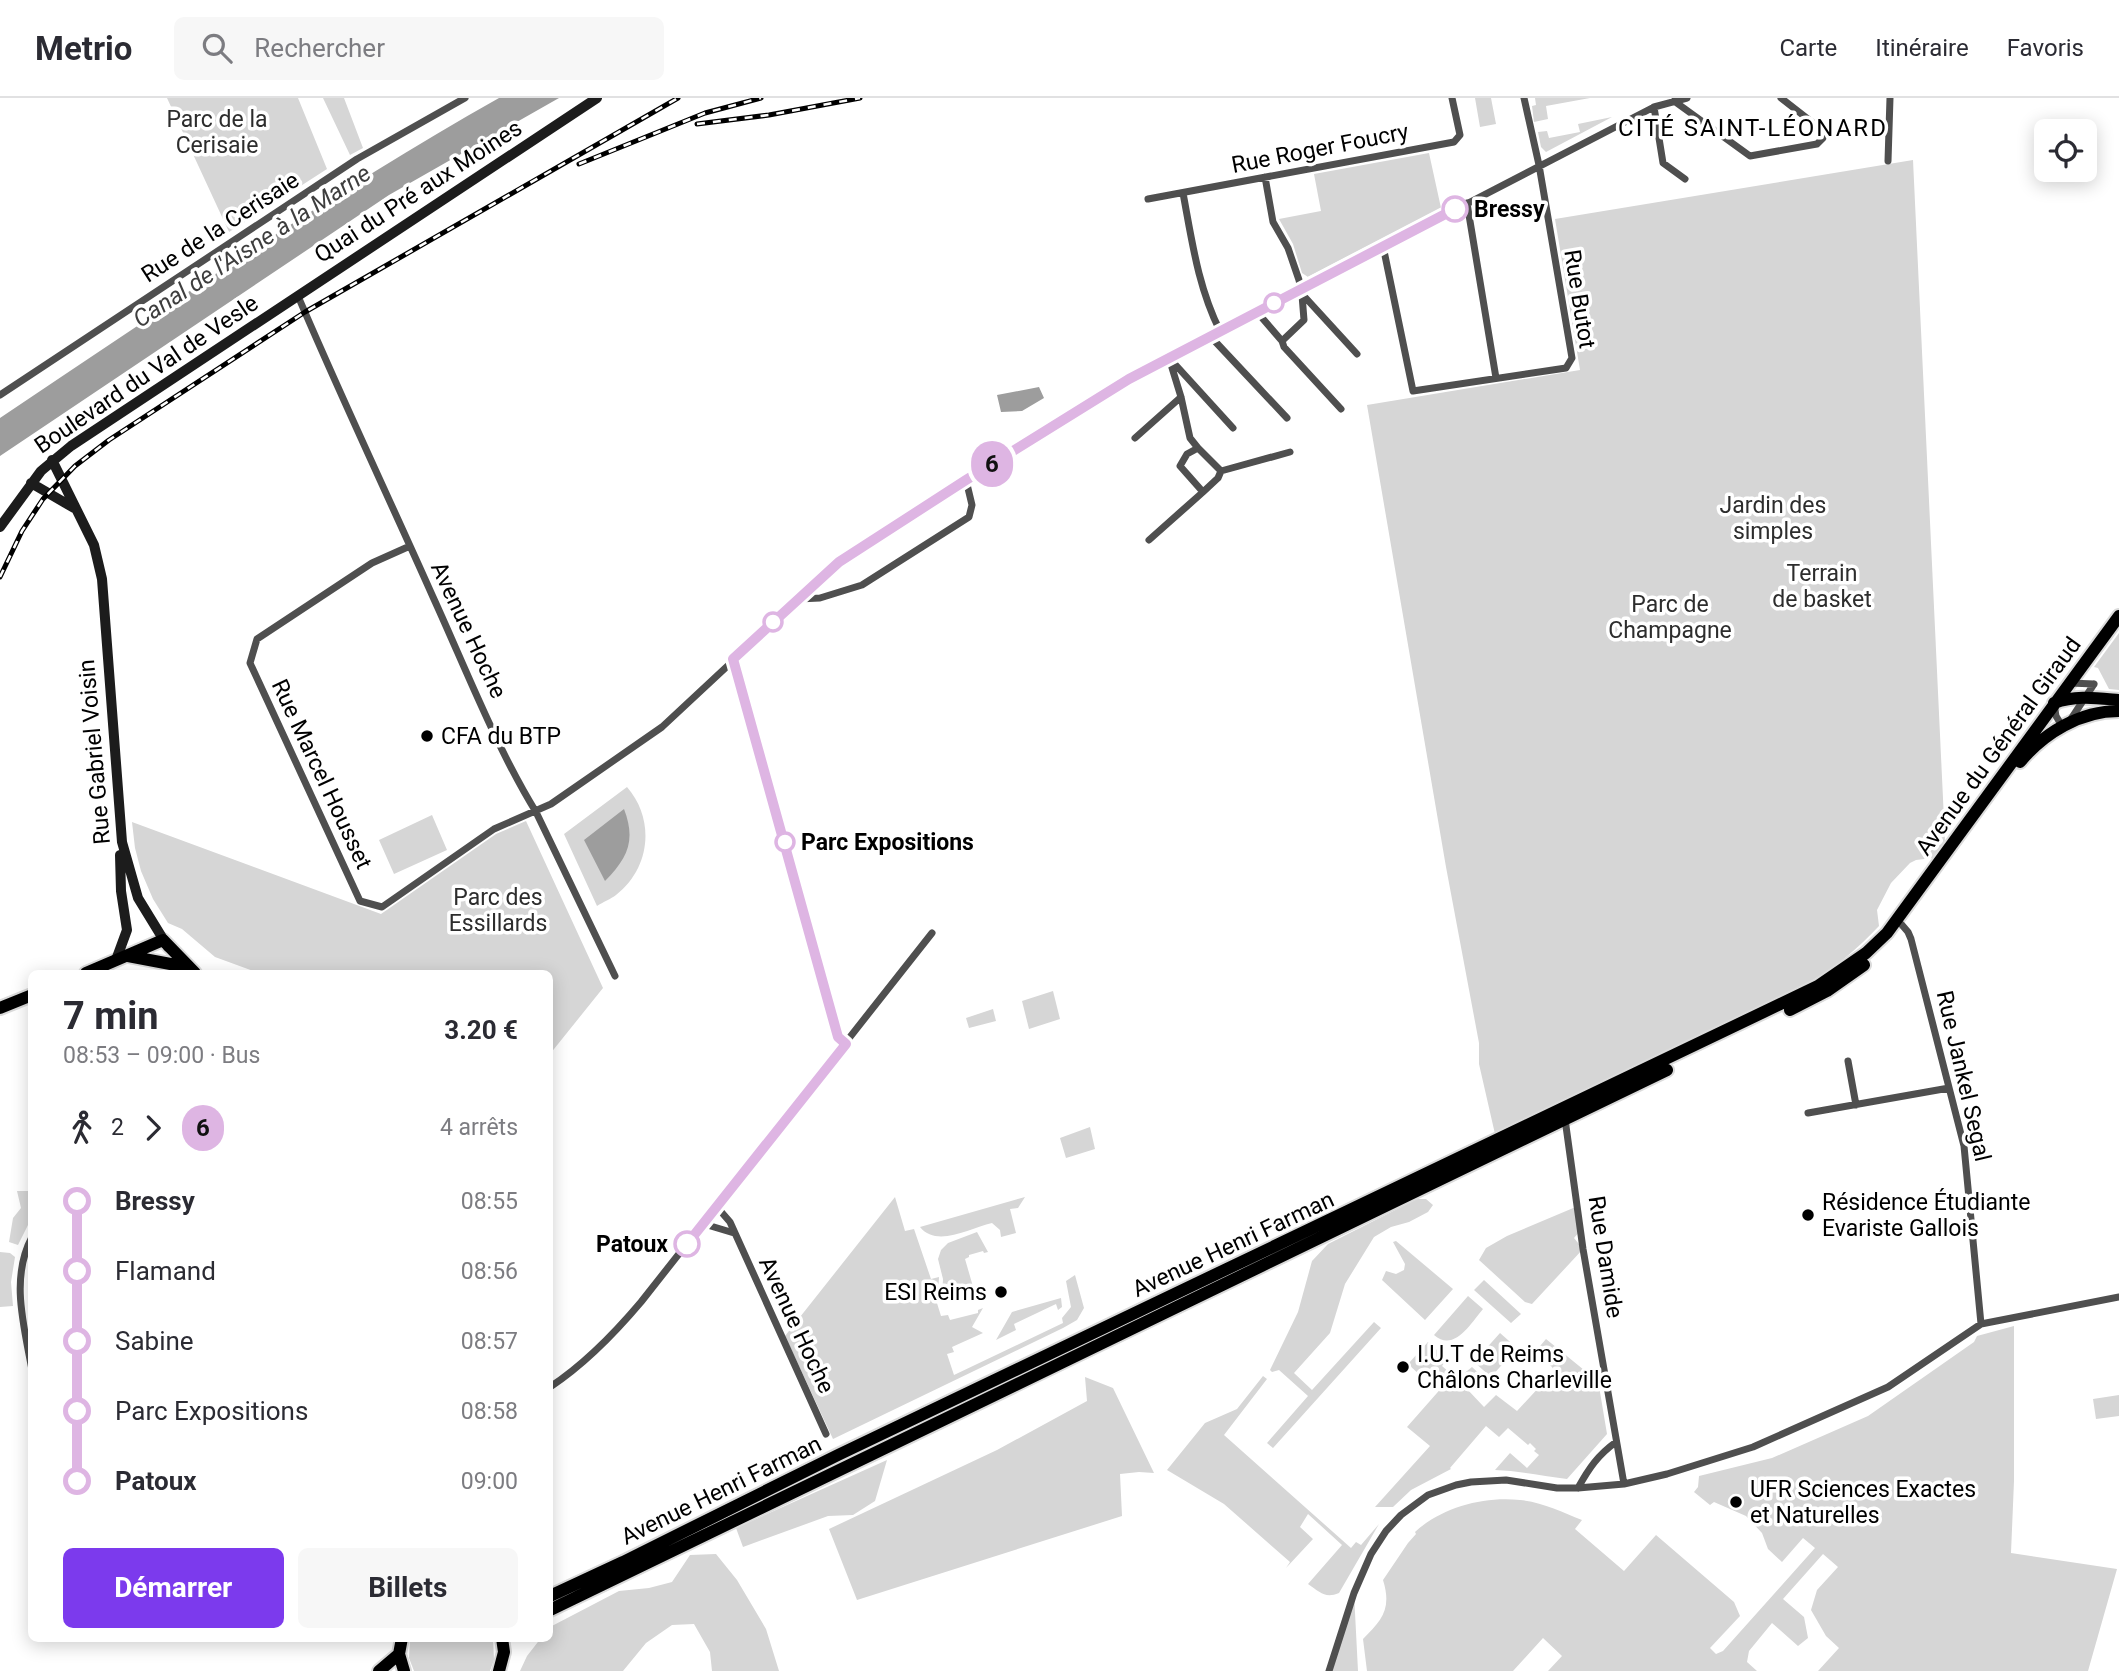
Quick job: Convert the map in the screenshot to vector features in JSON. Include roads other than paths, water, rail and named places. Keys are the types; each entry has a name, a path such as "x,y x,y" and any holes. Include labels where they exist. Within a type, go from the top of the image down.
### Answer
{"main road":[{"name":"Avenue du Général Giraud","path":"1912,900 2119,616"},
{"path":"2054,703 2068,698 2085,697 2119,700"},
{"path":"2065,725 2098,714 2119,711"},
{"name":"Avenue du Général Giraud","path":"1892,937 2019,763 2039,742 2065,725"},
{"name":"Avenue Henri Farman","path":"553,1594 1792,1001 1866,953 1912,900"},
{"name":"Avenue Henri Farman","path":"553,1609 1828,991 1854,973 1892,937"},
{"path":"93,970 163,940"},
{"name":"Rue Gabriel Voisin","path":"163,940 192,970"},
{"path":"122,958 184,970"},
{"path":"0,1008 28,997"},
{"path":"401,1642 399,1654 404,1671"},
{"path":"499,1671 502,1642"},
{"path":"503,1652 510,1642"},
{"path":"379,1671 399,1654"}],"street":[{"name":"Rue de la Cerisaie","path":"0,395 357,159 465,98"},
{"name":"Quai du Pré aux Moines","path":"298,296 597,98"},
{"name":"Rue Roger Foucry","path":"1148,199 1454,142 1460,135 1452,98"},
{"path":"1524,98 1539,165"},
{"path":"536,812 662,727 839,562 966,480 1129,379 1210,336 1302,292 1383,246 1654,107 1686,98"},
{"path":"1674,101 1749,156 1818,144 1823,138 1822,130 1780,98"},
{"path":"1888,161 1890,98"},
{"path":"1654,107 1663,163 1685,179"},
{"name":"Rue Butot","path":"1496,377 1566,368 1572,358 1539,165"},
{"path":"1265,177 1273,222 1288,248 1302,292 1304,320 1282,341"},
{"path":"1183,193 1197,271 1220,331"},
{"path":"1383,246 1413,391 1496,377 1467,203"},
{"path":"1302,292 1357,354"},
{"name":"Boulevard du Val de Vesle","path":"0,527 31,483 52,460 298,296"},
{"name":"Avenue Hoche","path":"298,296 326,365 495,731 615,976"},
{"path":"1257,312 1284,347 1341,409"},
{"path":"1210,336 1287,418"},
{"path":"1169,358 1190,438 1220,471"},
{"path":"1169,358 1233,428"},
{"path":"1135,438 1181,397"},
{"path":"1198,448 1187,454 1180,466 1203,492"},
{"path":"1220,471 1290,452"},
{"name":"Rue Gabriel Voisin","path":"52,460 94,545 102,579 119,821 125,859 138,898 163,940"},
{"path":"1149,540 1218,478 1220,471"},
{"path":"798,599 820,598 862,585 970,517 972,505 966,480"},
{"path":"31,483 76,509"},
{"name":"Rue Marcel Housset","path":"410,546 372,563 257,639 250,663 360,901 382,907 494,829 536,812"},
{"path":"733,659 838,1037 846,1044"},
{"path":"2054,703 2056,716 2065,725 2094,684 2070,683"},
{"path":"119,821 121,891 127,929 122,958"},
{"name":"Rue Jankel Segal","path":"1902,925 1911,939 1964,1146 1982,1324"},
{"path":"553,1385 610,1338 704,1224 932,933"},
{"path":"163,940 184,970"},
{"path":"1848,1061 1856,1105"},
{"path":"1808,1113 1949,1088"},
{"name":"Rue Damide","path":"1564,1119 1583,1249 1624,1484"},
{"name":"Avenue Hoche","path":"717,1207 730,1222 826,1434"},
{"path":"704,1224 734,1233"},
{"path":"28,1244 24,1250 20,1273 20,1303 28,1348"},
{"path":"1329,1671 1354,1593 1371,1553 1386,1531 1416,1503 1445,1488 1471,1482 1506,1480 1547,1487 1578,1488 1624,1484 1667,1474 1753,1447 1888,1387 1982,1324 2119,1297"},
{"path":"1578,1488 1590,1464 1616,1442"}],"railway":[{"path":"0,577 22,531 43,499 75,466 109,440 305,312 678,98"},
{"path":"579,164 705,113 761,98"},
{"path":"697,124 769,115 860,98"}],"place":[{"name":"Bressy","path":"1455,209"},
{"name":"CFA du BTP","path":"427,736"},
{"name":"Parc Expositions","path":"785,842"},
{"name":"Résidence Étudiante Evariste Gallois","path":"1808,1215"},
{"name":"Patoux","path":"687,1244"},
{"name":"ESI Reims","path":"1001,1292"},
{"name":"I.U.T de Reims Châlons Charleville","path":"1403,1367"},
{"name":"UFR Sciences Exactes et Naturelles","path":"1736,1502"}],"district":[{"name":"CITÉ SAINT-LÉONARD","path":"1753,128"}],"park label":[{"name":"Parc de la Cerisaie","path":"217,132"},
{"name":"Jardin des simples","path":"1773,518"},
{"name":"Terrain de basket","path":"1822,586"},
{"name":"Parc de Champagne","path":"1670,617"},
{"name":"Parc des Essillards","path":"498,910"}],"water label":[{"name":"Canal de l'Aisne à la Marne","path":"252,246"}]}
